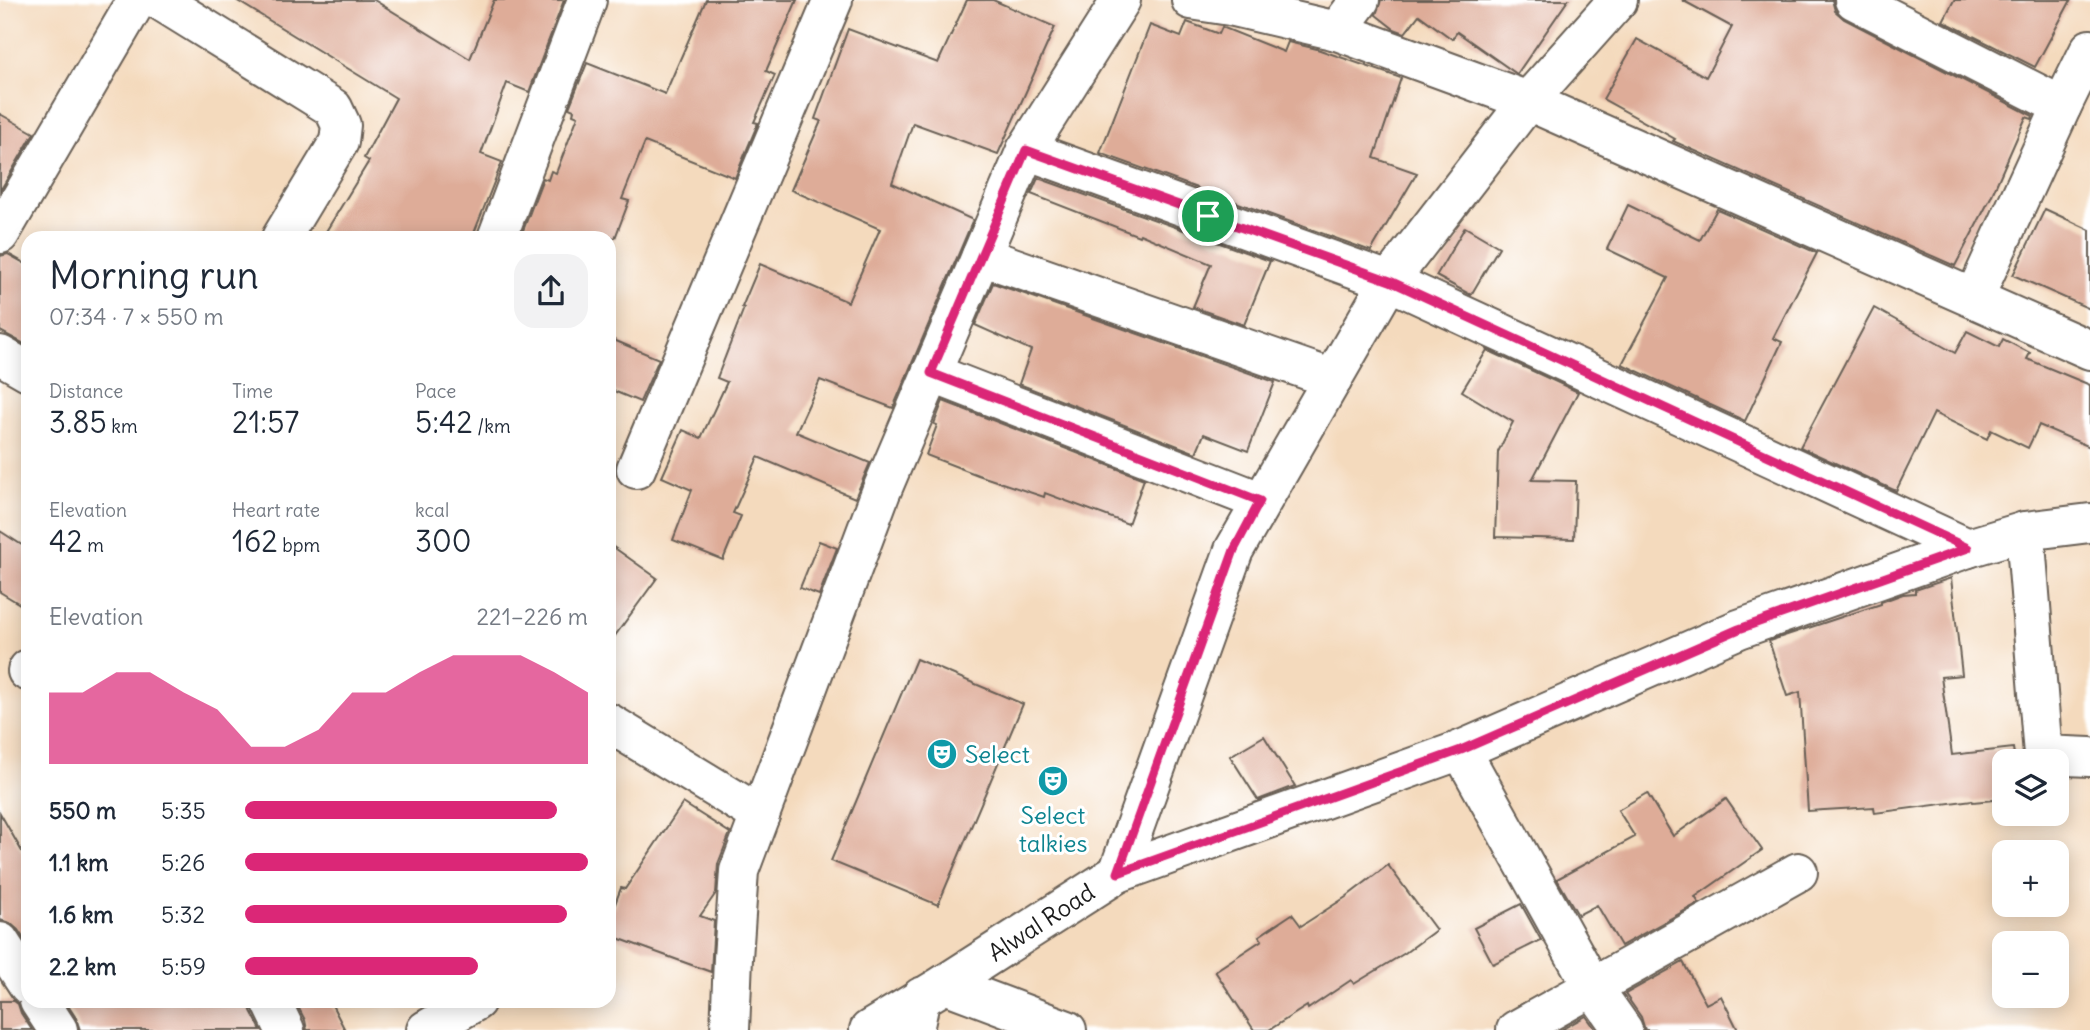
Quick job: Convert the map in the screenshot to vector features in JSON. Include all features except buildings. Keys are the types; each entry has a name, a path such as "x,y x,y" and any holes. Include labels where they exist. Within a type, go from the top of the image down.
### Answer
{"street":[{"path":"0,234 137,0"},
{"path":"159,0 334,108 341,125 339,142 285,231"},
{"path":"499,231 587,0"},
{"path":"636,469 833,0"},
{"path":"730,1030 739,871 881,492 1026,150 1121,0"},
{"path":"1191,0 1231,3 1337,32 1528,100 2090,350"},
{"path":"1337,32 1360,0"},
{"path":"1118,873 1234,550 1260,501 1390,281 1528,100 1618,0"},
{"path":"1854,0 2062,106"},
{"path":"1974,298 2090,49"},
{"path":"1026,150 1390,281 1968,548"},
{"path":"981,256 1333,379"},
{"path":"0,355 21,368"},
{"path":"931,373 1260,501"},
{"name":"Alwal Road","path":"869,1030 927,1004 1118,873 1461,750 1739,629 1968,548 2025,531 2090,523"},
{"path":"2025,531 2043,755 2090,757"},
{"path":"616,727 760,815"},
{"path":"1461,750 1592,986 1623,1030"},
{"path":"1516,1030 1798,872"},
{"path":"0,942 21,974"},
{"path":"927,1004 1067,1030"},
{"path":"44,1008 58,1030"},
{"path":"274,1008 285,1030"},
{"path":"426,1030 464,1008"}],"place":[{"name":"Select","path":"942,754"},
{"name":"Select talkies","path":"1053,781"}],"route":[{"path":"1026,150 1208,216 1390,281 1968,548 1739,629 1461,750 1118,873 1234,550 1260,501 931,373 1026,150"}]}
